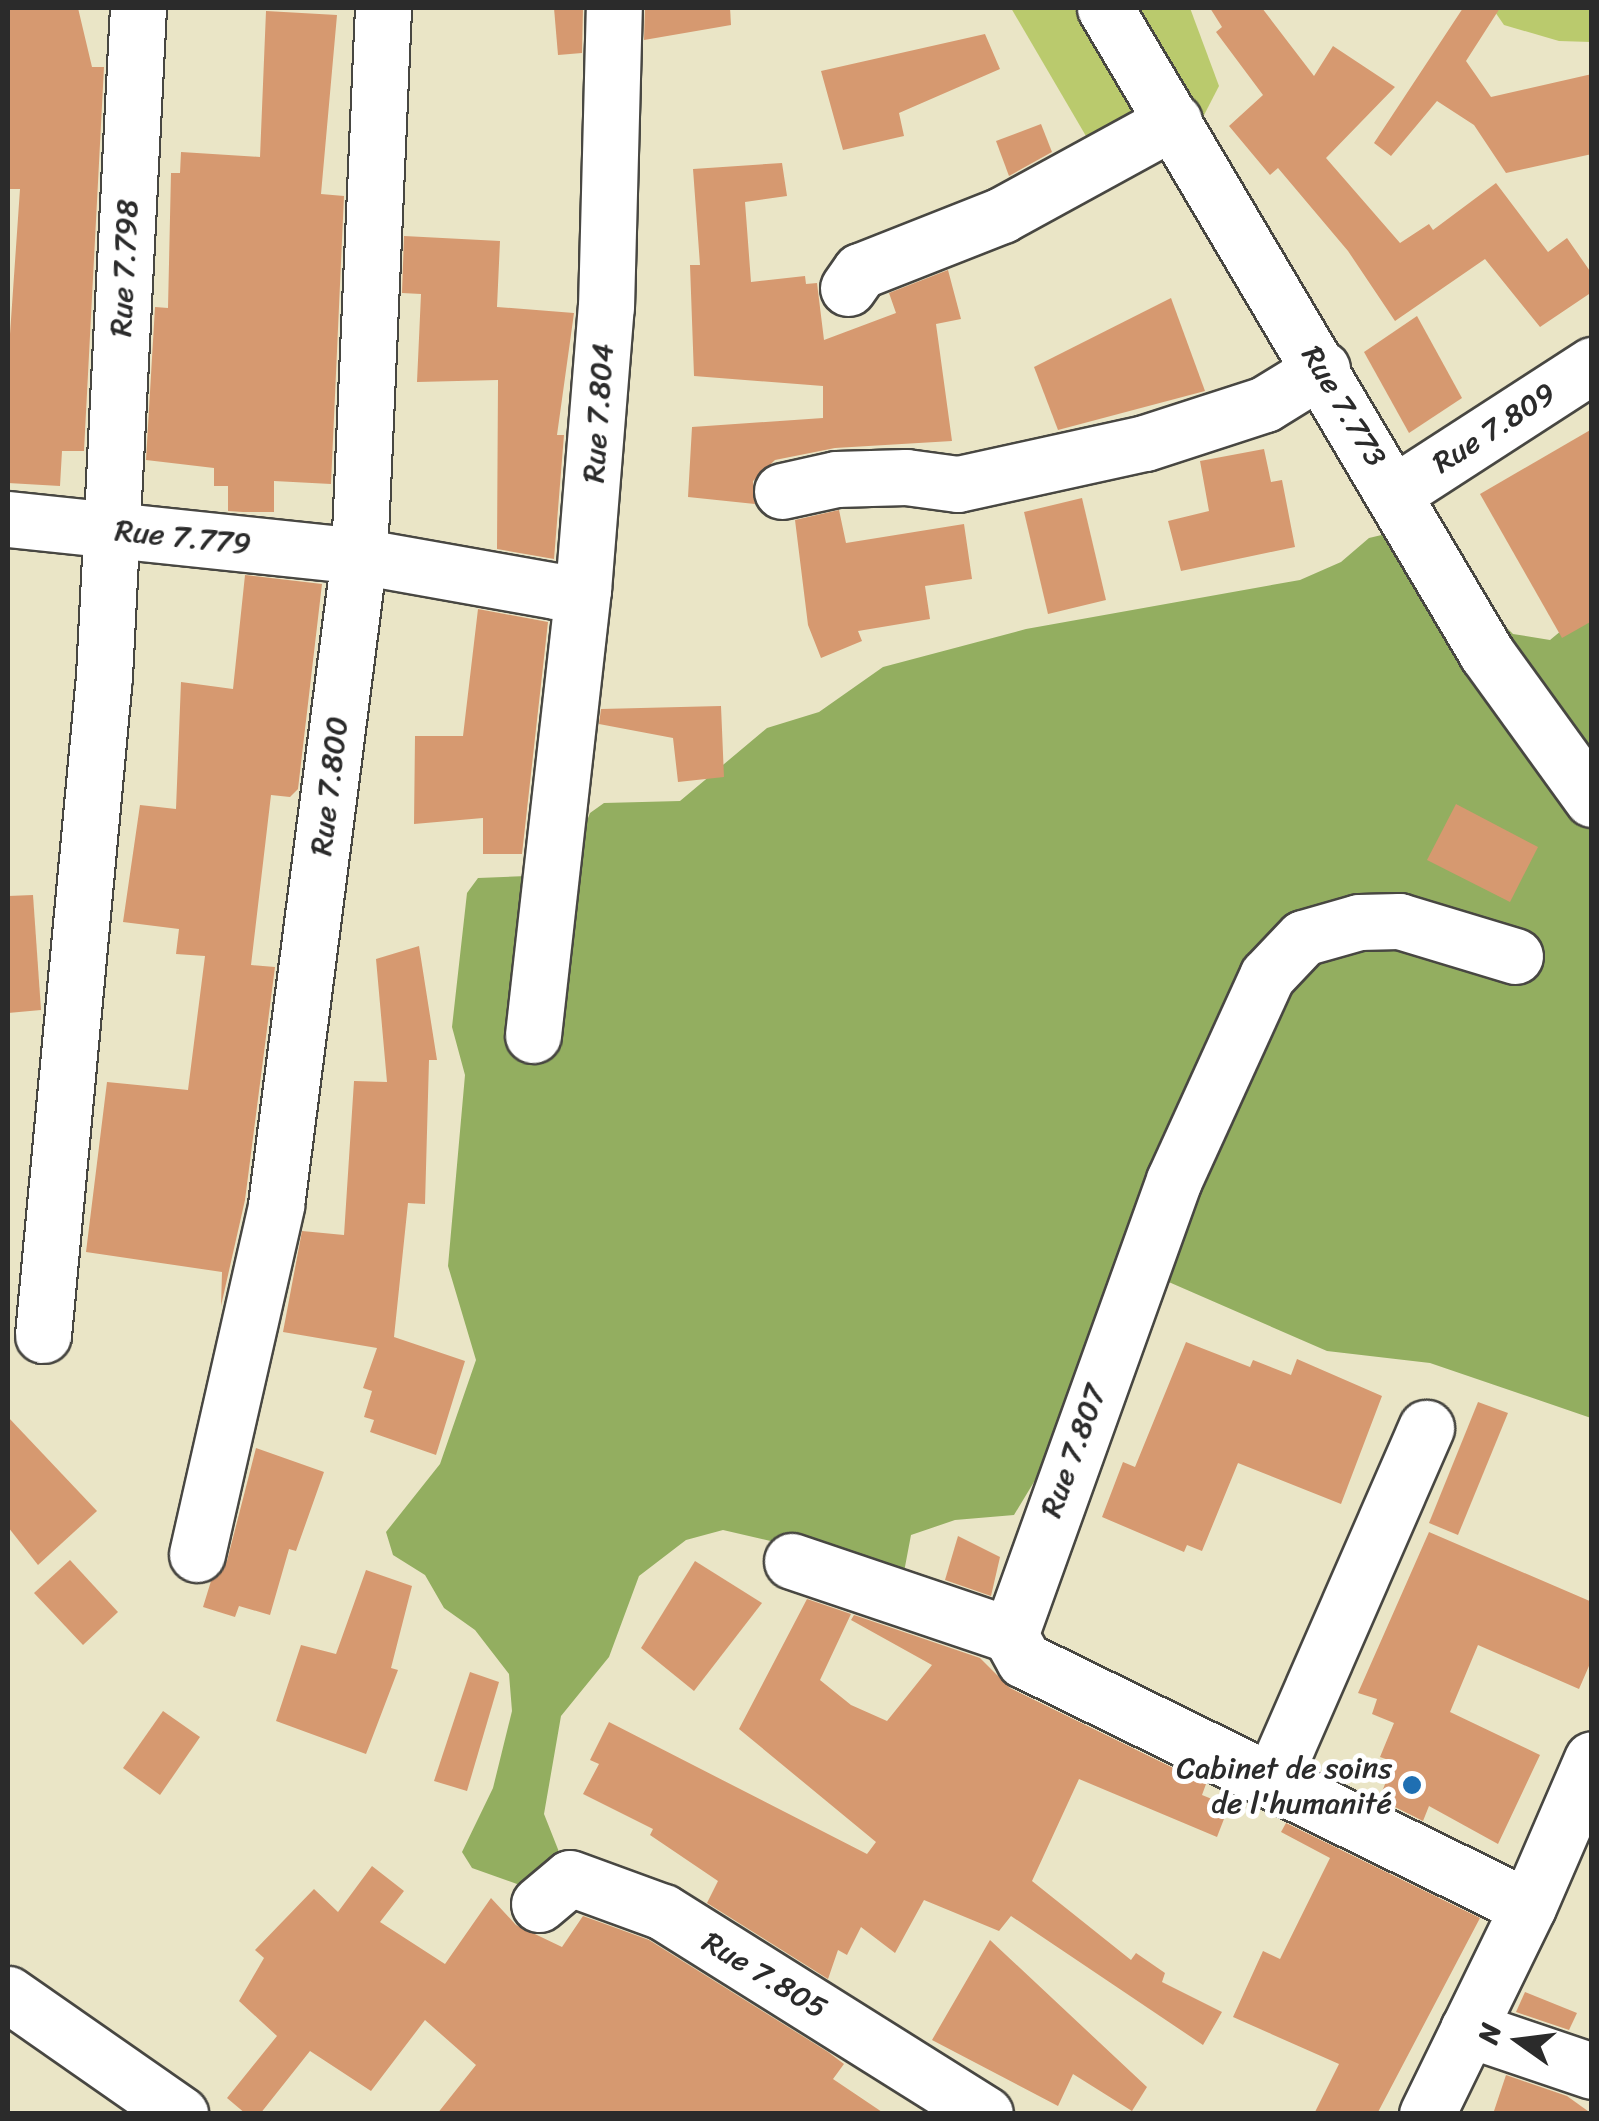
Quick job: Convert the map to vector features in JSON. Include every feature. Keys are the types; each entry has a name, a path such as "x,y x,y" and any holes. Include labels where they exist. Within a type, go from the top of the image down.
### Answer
{"street":[{"name":"Rue 7.798","path":"43,1336 104,676 138,8"},
{"name":"Rue 7.800","path":"197,1554 276,1206 358,556 383,8"},
{"name":"Rue 7.804","path":"533,1036 583,590 606,307 614,8"},
{"name":"Rue 7.773","path":"1105,8 1396,492 1487,654 1592,799"},
{"path":"848,288 860,271 1002,215 1174,121"},
{"name":"Rue 7.809","path":"1396,492 1592,365"},
{"path":"782,491 836,479 906,476 958,484 1145,443 1265,404 1322,370"},
{"name":"Rue 7.779","path":"8,519 358,556"},
{"path":"358,556 555,591 583,590"},
{"name":"Rue 7.807","path":"1010,1636 1174,1180 1267,976 1303,938 1360,922 1398,921 1516,956"},
{"path":"1274,1776 1426,1428"},
{"path":"792,1561 1010,1636 1024,1660 1274,1776 1528,1906"},
{"path":"1427,2114 1528,1906 1592,1759"},
{"name":"Rue 7.805","path":"539,1904 570,1878 662,1912 986,2114"},
{"path":"8,1994 180,2114"},
{"path":"1468,2029 1592,2072"}],"green space":[{"path":"1011,8 1190,8 1219,86 1203,117 1100,160"},
{"path":"1591,8 1591,42 1559,41 1504,25 1493,9"},
{"path":"1440,521 1487,608 1513,634 1550,640 1591,606 1591,1418 1430,1363 1327,1351 1132,1266 1084,1399 1014,1515 955,1520 911,1535 904,1572 723,1530 686,1540 639,1576 609,1657 561,1716 544,1814 565,1867 542,1893 472,1868 462,1852 493,1788 512,1711 509,1674 475,1630 444,1608 425,1575 393,1555 386,1532 440,1464 476,1360 448,1266 465,1075 452,1027 467,893 478,878 552,875 577,846 590,813 604,803 680,801 767,728 819,712 883,667 1026,629 1300,580 1341,562 1369,538"}],"building":[{"path":"8,8 78,8 92,67 104,67 84,451 62,451 60,486 8,483 8,363 20,189 8,189"},
{"path":"554,8 583,8 582,53 558,55"},
{"path":"645,8 730,8 731,25 644,40"},
{"path":"1210,8 1262,8 1314,76 1333,46 1395,87 1326,158 1400,243 1429,224 1433,230 1496,183 1548,252 1567,238 1592,274 1592,292 1540,327 1485,259 1395,321 1348,251 1278,168 1270,175 1229,126 1263,95 1216,32 1222,27"},
{"path":"1463,8 1500,8 1466,61 1491,97 1592,74 1592,154 1506,173 1474,125 1437,101 1391,156 1374,143"},
{"path":"266,11 337,15 321,194 344,196 331,484 274,481 274,512 243,512 228,511 228,486 214,486 214,468 146,460 155,307 168,308 171,173 180,173 181,152 260,157"},
{"path":"985,34 1000,69 899,113 904,136 843,150 821,71"},
{"path":"1041,124 1052,152 1009,176 996,141"},
{"path":"782,163 787,196 745,202 751,282 805,276 806,284 817,283 824,340 896,313 889,293 948,270 961,319 936,324 952,441 835,448 775,460 753,481 755,504 688,497 692,427 823,418 823,386 694,376 690,265 700,265 693,169"},
{"path":"404,236 500,241 497,307 574,313 557,435 564,435 554,559 497,549 498,380 417,382 421,294 402,293"},
{"path":"1171,298 1205,391 1058,430 1034,367"},
{"path":"1417,316 1462,398 1409,433 1364,352"},
{"path":"1592,429 1592,621 1562,638 1480,494"},
{"path":"1264,449 1271,482 1282,480 1295,547 1181,571 1168,521 1209,511 1200,461"},
{"path":"1082,498 1106,600 1048,614 1024,512"},
{"path":"839,510 846,543 964,524 972,579 925,586 930,619 858,631 862,641 821,658 808,625 795,520"},
{"path":"245,575 322,584 298,789 290,797 271,795 251,965 275,967 245,1200 221,1306 222,1272 86,1252 107,1082 188,1090 205,956 176,954 179,929 123,922 140,805 176,809 181,682 233,689"},
{"path":"478,609 548,622 522,854 483,854 483,818 414,824 415,736 463,736"},
{"path":"721,706 724,777 678,782 673,738 599,724 601,709"},
{"path":"1456,804 1538,847 1510,902 1427,860"},
{"path":"33,895 41,1010 8,1013 8,896"},
{"path":"419,946 437,1060 429,1060 425,1204 408,1203 394,1337 465,1361 436,1455 370,1432 374,1420 364,1417 372,1391 363,1388 377,1348 283,1332 302,1231 344,1235 354,1081 387,1082 376,959"},
{"path":"1186,1342 1250,1367 1253,1360 1291,1375 1297,1359 1382,1396 1341,1504 1238,1463 1202,1551 1187,1545 1184,1552 1102,1517 1123,1462 1135,1467"},
{"path":"1478,1402 1508,1413 1458,1535 1429,1523"},
{"path":"8,1417 97,1511 38,1565 8,1527"},
{"path":"256,1448 324,1472 296,1551 289,1549 270,1615 239,1606 235,1617 203,1607 211,1581 227,1561"},
{"path":"1429,1532 1592,1602 1592,1659 1579,1689 1478,1645 1450,1712 1540,1755 1498,1844 1429,1806 1423,1821 1379,1799 1394,1762 1380,1757 1394,1723 1372,1714 1377,1699 1358,1693"},
{"path":"958,1536 1000,1557 991,1596 945,1580"},
{"path":"70,1560 118,1612 83,1645 34,1593"},
{"path":"695,1561 762,1603 694,1691 641,1648"},
{"path":"366,1570 412,1586 391,1668 398,1670 366,1754 276,1721 301,1645 336,1654"},
{"path":"807,1599 851,1614 820,1680 851,1705 887,1721 932,1665 851,1620 854,1615 980,1658 1010,1688 1206,1784 1202,1795 1229,1806 1217,1837 1079,1779 1032,1881 1131,1960 1136,1953 1165,1973 1162,1982 1222,2012 1203,2045 1011,1916 999,1931 924,1900 895,1953 861,1927 847,1955 838,1950 828,1979 707,1903 718,1881 650,1835 653,1829 583,1794 599,1764 590,1760 609,1722 867,1854 876,1842 739,1729"},
{"path":"470,1672 499,1682 467,1791 434,1781"},
{"path":"163,1711 200,1737 160,1795 123,1768"},
{"path":"1286,1823 1480,1918 1377,2114 1314,2114 1339,2064 1233,2017 1263,1951 1280,1959 1330,1858 1281,1832"},
{"path":"372,1866 404,1891 380,1922 445,1964 491,1898 516,1925 562,1947 583,1916 649,1940 828,2052 844,2064 833,2079 885,2114 437,2114 476,2065 425,2020 371,2091 310,2051 260,2114 246,2114 227,2098 277,2036 239,2001 264,1958 255,1950 314,1889 338,1912"},
{"path":"990,1940 1147,2087 1132,2111 1073,2074 1058,2106 932,2040"},
{"path":"1525,1992 1577,2013 1569,2030 1516,2012"},
{"path":"1506,2075 1567,2096 1592,2114 1493,2114"}],"place":[{"name":"Cabinet de soins de l'humanité","path":"1412,1785"}]}
